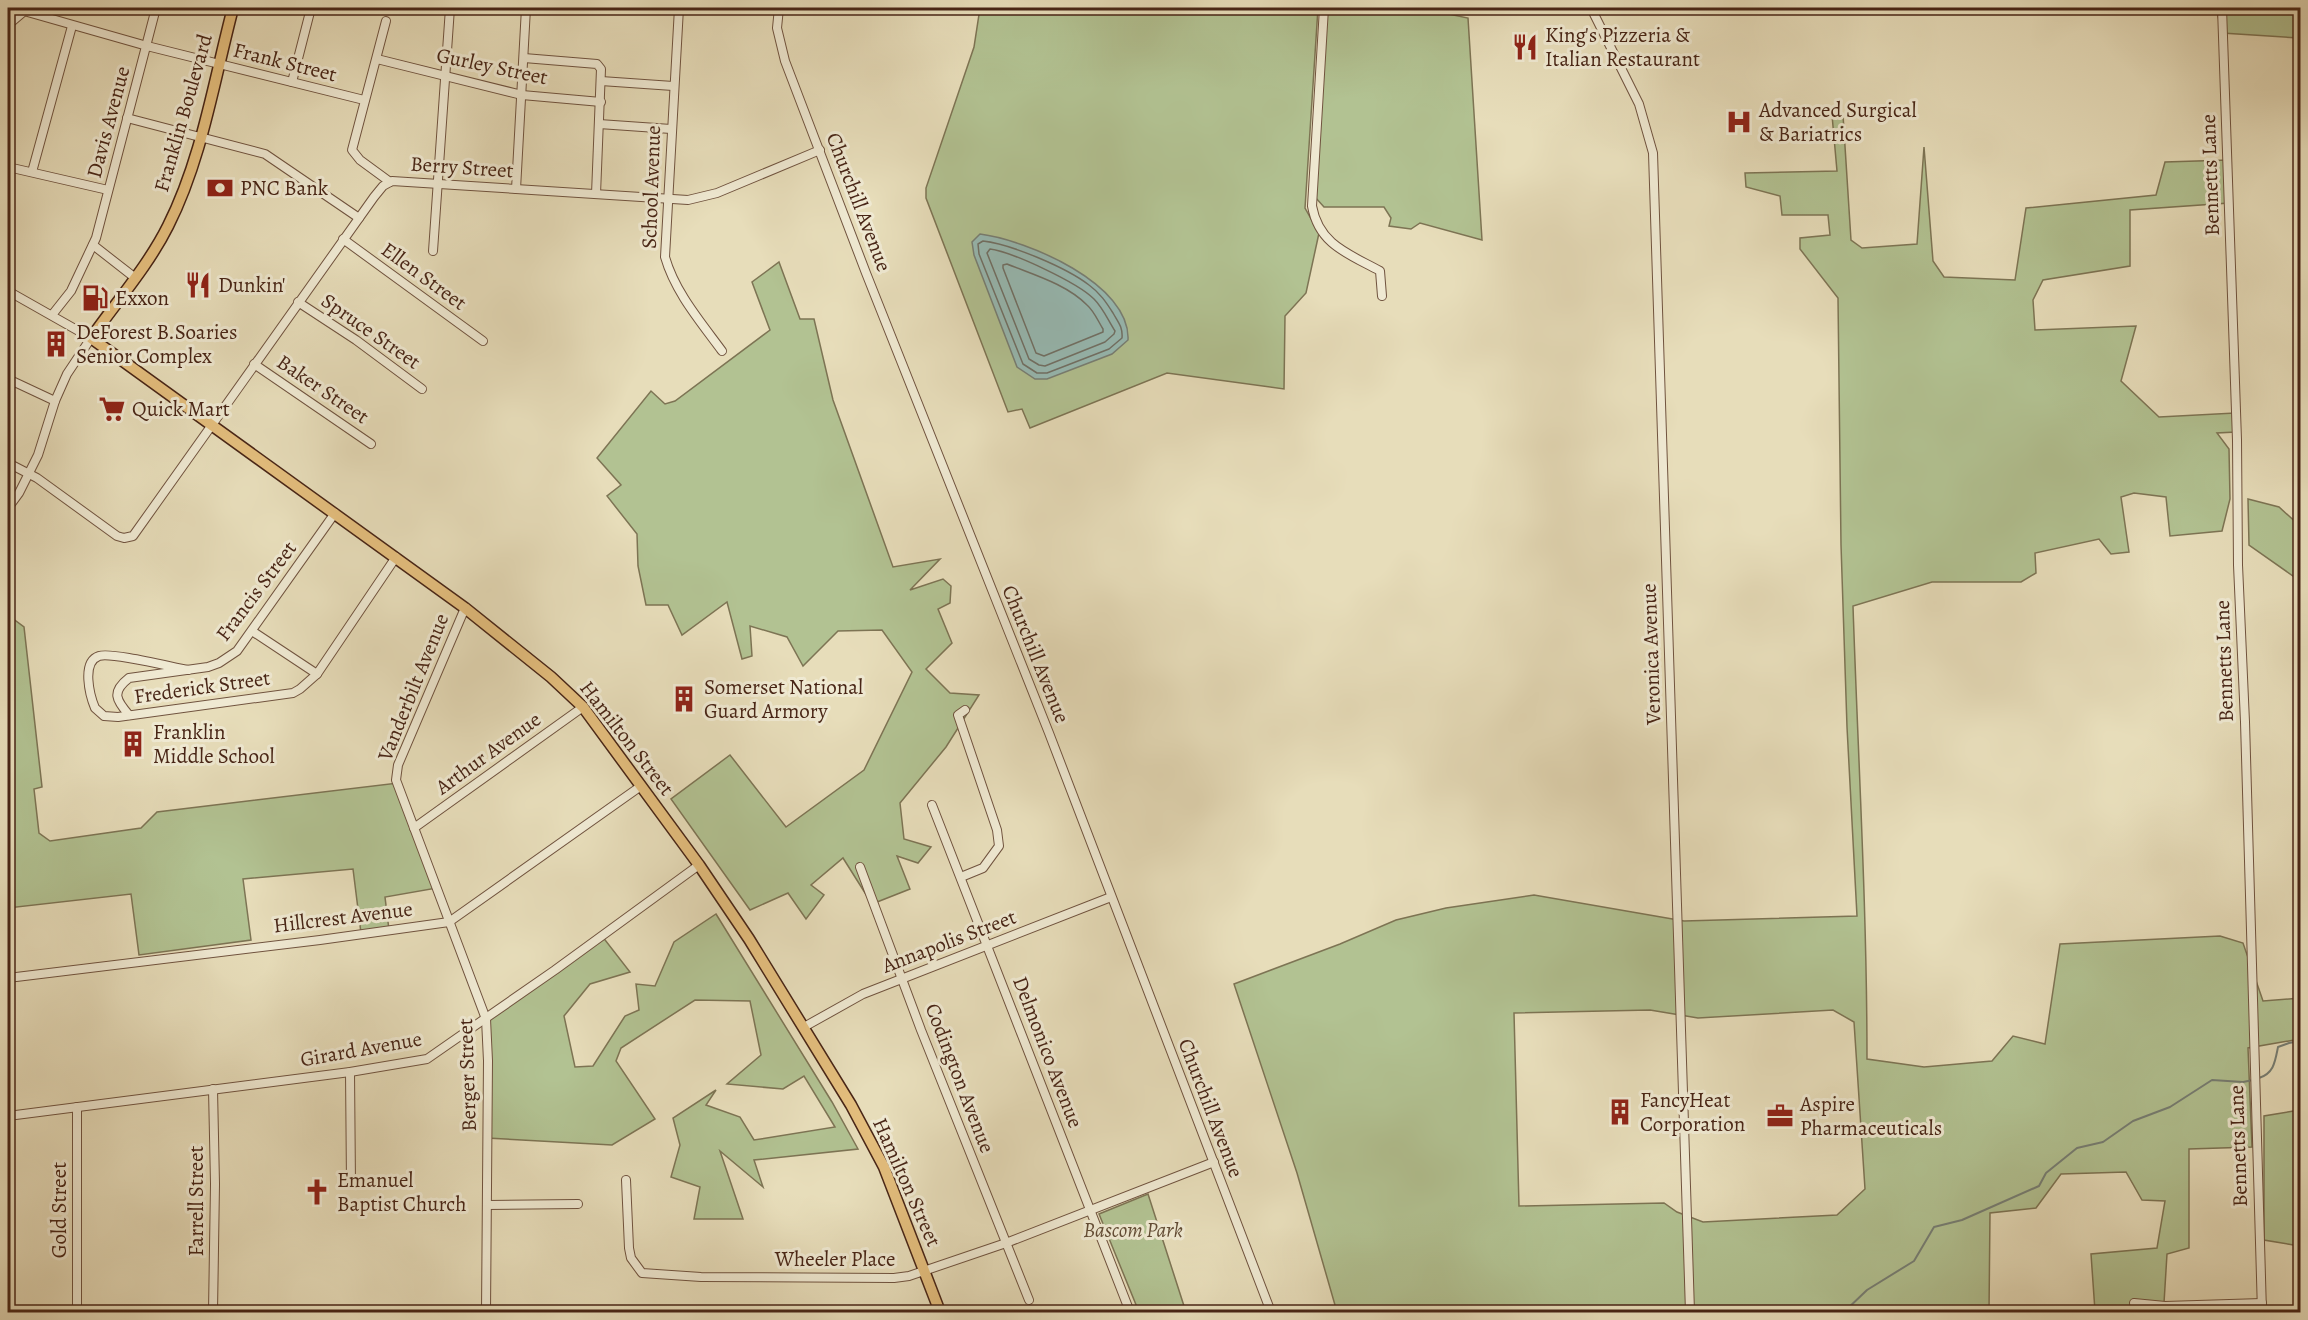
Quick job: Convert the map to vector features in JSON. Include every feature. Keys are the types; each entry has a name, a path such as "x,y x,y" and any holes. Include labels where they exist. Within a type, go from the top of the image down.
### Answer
{"main road":[{"name":"Franklin Boulevard","path":"91,338 168,225 185,189 233,8"},
{"name":"Hamilton Street","path":"91,338 465,608 551,677 583,707 699,864 749,939 850,1105 884,1167 940,1312"}],"street":[{"name":"Davis Avenue","path":"52,315 71,291 93,245 156,8"},
{"path":"292,82 311,8"},
{"path":"433,251 440,183 450,8"},
{"path":"516,189 526,8"},
{"name":"School Avenue","path":"679,8 665,256 669,273 722,351"},
{"name":"Churchill Avenue","path":"779,8 777,28 779,42 866,273 1049,733 1271,1312"},
{"path":"1324,8 1312,206 1314,217 1329,243 1380,271 1382,296"},
{"name":"Veronica Avenue","path":"1591,8 1639,104 1653,153 1690,1312"},
{"name":"Bennetts Lane","path":"2222,8 2262,1312"},
{"name":"Frank Street","path":"26,9 72,26 364,100"},
{"path":"8,25 26,9"},
{"path":"386,21 352,150 360,160 390,182"},
{"path":"32,172 72,26"},
{"path":"524,58 597,64 601,69 596,194"},
{"name":"Gurley Street","path":"376,59 522,94 601,102"},
{"path":"601,81 673,86"},
{"path":"127,118 252,150 274,159 359,218"},
{"path":"599,124 671,129"},
{"name":"Berry Street","path":"29,473 117,536 130,538 359,218 383,186 390,182 397,180 668,199 699,198 717,193 820,150"},
{"path":"8,167 108,190"},
{"name":"Ellen Street","path":"344,239 483,341"},
{"path":"93,245 134,277"},
{"name":"Hamilton Street","path":"8,291 91,338"},
{"name":"Spruce Street","path":"298,302 356,340 422,389"},
{"name":"Franklin Boulevard","path":"8,508 19,493 38,455 55,401 67,374 91,338"},
{"name":"Baker Street","path":"254,364 371,444"},
{"path":"8,379 55,401"},
{"path":"8,463 29,473"},
{"name":"Francis Street","path":"129,715 117,699 117,694 120,686 129,678 188,670 219,663 232,656 252,632 335,513"},
{"name":"Frederick Street","path":"188,670 117,657 99,656 92,661 89,671 95,708 104,716 129,715 293,693 316,674 396,557"},
{"name":"Vanderbilt Avenue","path":"396,780 398,765 465,608"},
{"path":"252,632 316,674"},
{"name":"Arthur Avenue","path":"414,828 583,707"},
{"path":"961,877 983,868 999,846 997,830 958,715 965,710"},
{"name":"Berger Street","path":"396,780 486,1019 488,1061 486,1312"},
{"name":"Hillcrest Avenue","path":"8,978 449,922 641,786"},
{"name":"Delmonico Avenue","path":"932,805 1130,1312"},
{"name":"Girard Avenue","path":"8,1116 350,1072 427,1059 486,1019 699,864"},
{"name":"Codington Avenue","path":"860,867 1029,1300"},
{"name":"Annapolis Street","path":"804,1028 847,1001 1111,897"},
{"path":"350,1072 351,1184"},
{"name":"Farrell Street","path":"213,1089 215,1184 213,1312"},
{"name":"Gold Street","path":"77,1107 77,1312"},
{"name":"Wheeler Place","path":"626,1180 629,1248 631,1258 642,1273 701,1277 894,1278 924,1271 1006,1243 1214,1162"},
{"path":"487,1205 578,1204"},
{"path":"2134,1304 2165,1306 2262,1303"}],"green space":[{"path":"980,8 1318,8 1305,208 1319,233 1306,293 1285,316 1284,389 1167,373 1030,428 1022,409 1008,412 926,198 926,188 974,47"},
{"path":"1325,8 1352,8 1368,12 1389,9 1420,14 1439,12 1468,18 1482,240 1420,223 1411,229 1389,226 1391,218 1384,207 1324,207 1315,197"},
{"path":"2216,8 2256,8 2257,10 2300,8 2300,57 2299,38 2222,33"},
{"path":"1832,115 1843,115 1851,240 1862,248 1917,244 1924,147 1933,261 1944,277 2015,280 2026,208 2156,195 2165,162 2228,160 2229,203 2130,210 2130,266 2043,280 2033,300 2035,330 2136,326 2121,381 2159,417 2235,413 2236,432 2217,433 2229,449 2230,499 2222,531 2170,536 2166,497 2134,493 2121,497 2129,552 2111,554 2099,539 2035,553 2036,573 2021,582 1932,582 1853,606 1864,889 1867,1059 1924,1067 1992,1061 2013,1036 2045,1044 2060,944 2220,936 2243,943 2263,1001 2300,998 2300,1039 2248,1048 2252,1147 2189,1149 2189,1248 2167,1254 2164,1303 2260,1300 2260,1312 2095,1311 2091,1254 2157,1248 2165,1201 2142,1200 2126,1172 2061,1174 2036,1208 1990,1213 1989,1312 1337,1312 1297,1173 1234,984 1396,920 1446,908 1534,895 1684,921 1857,916 1847,727 1841,545 1838,298 1800,249 1800,238 1830,235 1828,215 1782,215 1780,196 1746,187 1745,173 1837,171","holes":["1650,1010 1698,1018 1833,1010 1854,1022 1865,1189 1837,1215 1703,1222 1677,1212 1664,1203 1519,1206 1514,1013"]},
{"path":"779,262 800,319 814,319 833,400 893,567 940,559 910,590 943,579 951,586 950,603 938,609 952,643 926,669 950,693 979,695 946,747 900,803 904,839 931,847 918,863 897,856 910,889 872,904 843,858 811,885 824,895 806,919 788,893 750,910 671,799 730,755 786,827 864,770 912,672 882,630 838,631 803,666 787,637 750,626 752,656 742,659 727,602 682,635 668,605 646,605 638,566 637,534 607,496 621,485 597,458 651,391 665,404 675,401 770,330 752,282"},
{"path":"2248,499 2279,507 2300,526 2300,581 2249,545"},
{"path":"8,615 24,627 42,787 34,789 39,833 50,841 141,828 157,812 398,783 437,888 385,897 389,930 361,933 353,869 243,879 251,940 139,955 131,894 8,908"},
{"path":"716,914 832,1102 858,1149 754,1160 763,1187 720,1151 743,1219 694,1219 700,1187 671,1177 680,1145 673,1118 716,1090 706,1105 740,1117 754,1140 835,1127 804,1076 783,1089 727,1084 761,1055 750,1001 695,1000 621,1048 616,1061 655,1119 612,1145 487,1138 486,1019 602,936 630,972 590,984 564,1016 575,1067 593,1066 625,1016 639,1010 636,984 655,986 674,942"},
{"path":"2300,1110 2300,1246 2264,1240 2264,1116"},
{"name":"Bascom Park","path":"1148,1194 1184,1306 1173,1312 1139,1312 1099,1214"}],"water":[{"path":"980,234 1023,245 1048,255 1095,283 1113,301 1124,320 1128,340 1112,354 1047,379 1035,379 1017,367 974,255 972,242"}],"waterway":[{"path":"2259,1078 2271,1070 2278,1047 2300,1041"},
{"path":"1844,1312 1867,1290 1914,1261 1934,1227 1962,1220 2039,1186 2046,1173 2077,1148 2103,1142 2133,1121 2170,1107 2212,1080 2243,1082 2253,1080"}],"place":[{"name":"King's Pizzeria & Italian Restaurant","path":"1525,47"},
{"name":"Advanced Surgical & Bariatrics","path":"1739,122"},
{"name":"PNC Bank","path":"220,188"},
{"name":"Dunkin'","path":"198,285"},
{"name":"Exxon","path":"95,298"},
{"name":"DeForest B.Soaries Senior Complex","path":"56,344"},
{"name":"Quick Mart","path":"112,409"},
{"name":"Somerset National Guard Armory","path":"684,699"},
{"name":"Franklin Middle School","path":"133,744"},
{"name":"FancyHeat Corporation","path":"1620,1112"},
{"name":"Aspire Pharmaceuticals","path":"1780,1116"},
{"name":"Emanuel Baptist Church","path":"317,1192"}]}
